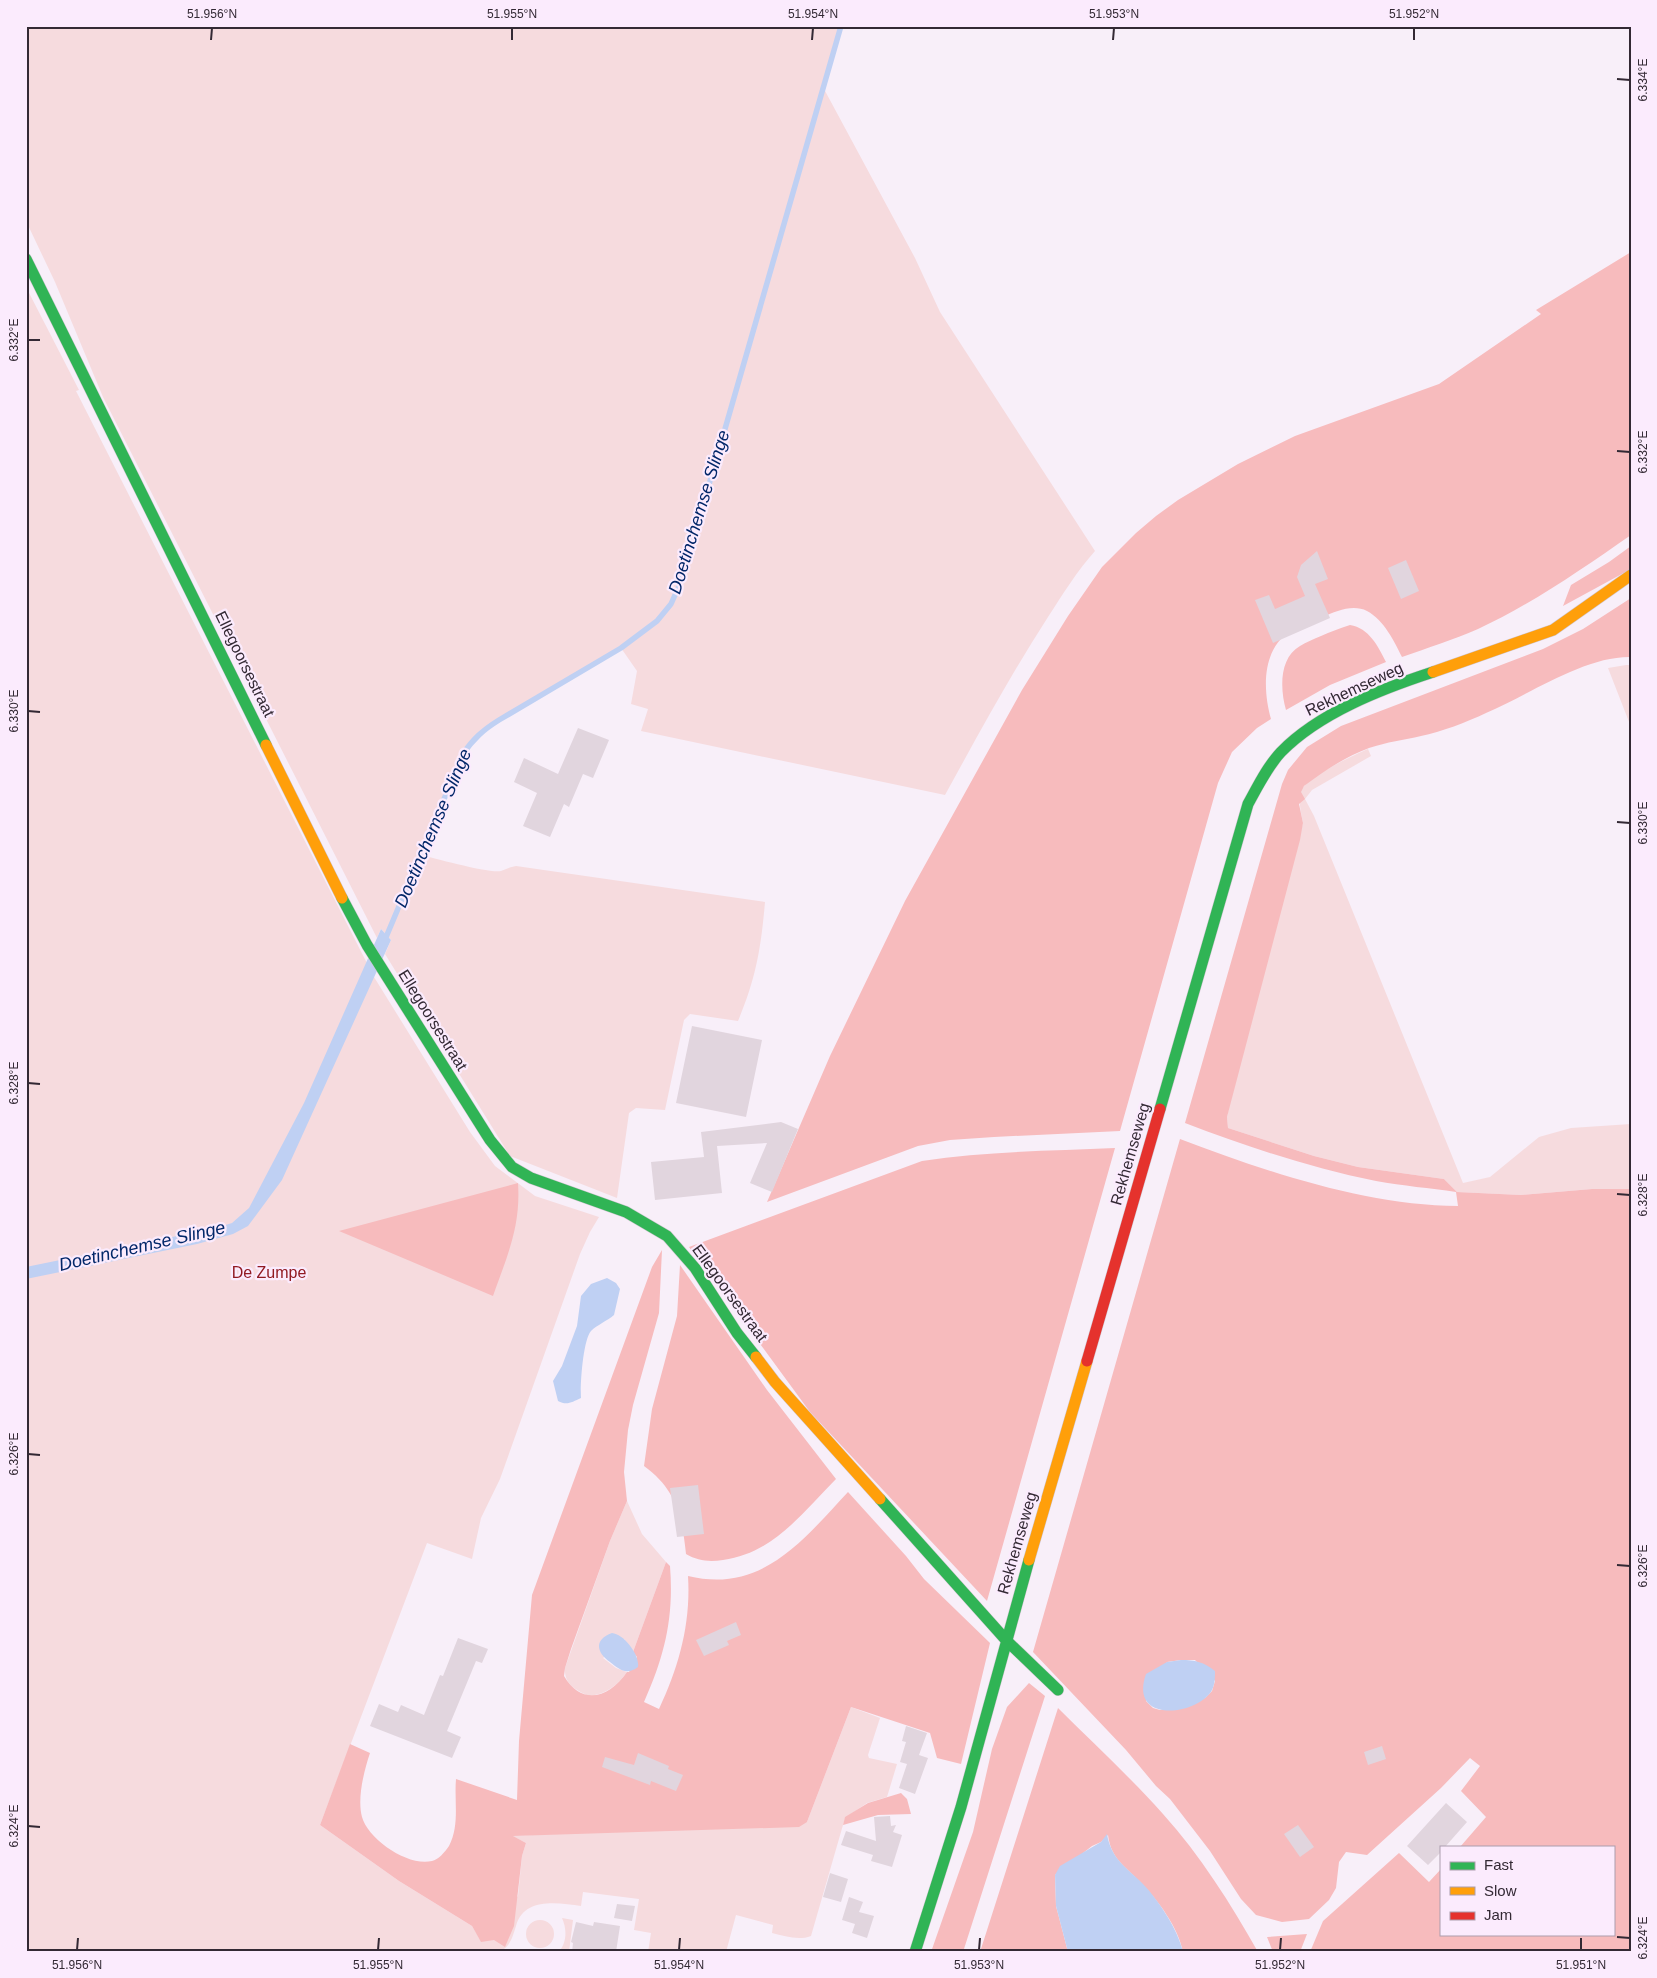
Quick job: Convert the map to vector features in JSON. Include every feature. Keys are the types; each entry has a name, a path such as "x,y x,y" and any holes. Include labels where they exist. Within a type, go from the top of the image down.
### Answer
{"street":[{"name":"Ellegoorsestraat","path":"26,259 325,864 367,945 490,1140 512,1167 531,1178 626,1212 667,1236 695,1268 737,1333 775,1382 1006,1640 1058,1690"},
{"name":"Rekhemseweg","path":"915,1952 961,1807 1006,1640 1248,804 1256,787 1280,753 1306,729 1365,698 1426,674 1553,630 1631,575"}],"green space":[{"path":"26,26 842,26 824,89 915,258 940,312 1095,551 1070,583 1034,639 945,795 641,731 648,709 631,704 637,671 621,648 493,724 479,735 463,754 421,855 486,870 501,871 516,866 765,902 757,963 738,1021 690,1014 684,1020 665,1110 636,1108 629,1113 617,1198 510,1156 385,954 391,940 381,929 377,938 103,397 55,282 26,221"},
{"name":"De Zumpe","path":"26,287 79,390 76,391 374,977 470,1132 495,1166 535,1196 599,1217 580,1254 500,1479 481,1518 472,1559 427,1543 320,1825 399,1881 472,1926 481,1941 518,1896 522,1856 526,1843 512,1836 807,1822 851,1707 880,1718 868,1755 869,1758 897,1764 887,1797 867,1803 845,1818 811,1936 796,1938 772,1933 773,1925 736,1915 726,1952 648,1952 651,1933 634,1930 639,1899 583,1892 581,1906 552,1903 534,1906 526,1910 520,1917 509,1944 500,1952 26,1952"},
{"path":"1631,665 1631,727 1608,668"},
{"path":"1368,749 1371,756 1312,790 1305,799 1314,816 1463,1183 1490,1177 1539,1137 1571,1128 1631,1124 1631,1189 1592,1189 1521,1195 1457,1192 1444,1179 1358,1167 1314,1156 1228,1128 1227,1117 1229,1107 1303,823 1300,803 1301,791 1305,785 1321,773"},
{"path":"627,1501 642,1534 666,1562 633,1652 624,1639 603,1658 616,1668 627,1672 611,1688 589,1696 571,1686 566,1678 565,1668 610,1541"},
{"path":"562,1918 573,1920 569,1952 559,1952 564,1944 565,1935"},
{"path":"540,1920 550,1924 554,1934 550,1944 540,1948 530,1944 526,1934 530,1924"}],"shaded area":[{"path":"1631,252 1631,535 1518,609 1459,637 1402,657 1388,631 1379,620 1367,611 1356,608 1345,609 1328,615 1291,631 1281,639 1269,659 1267,671 1268,708 1271,719 1257,728 1232,752 1218,783 1120,1131 950,1140 918,1146 767,1202 830,1056 905,901 1022,690 1068,616 1102,567 1156,516 1178,500 1238,464 1295,436 1439,384 1541,314 1536,310"},
{"path":"1631,546 1631,569 1563,606 1571,585"},
{"path":"1631,598 1631,657 1613,658 1576,670 1471,720 1429,734 1369,748 1335,765 1304,786 1301,792 1305,799 1299,804 1303,823 1300,840 1227,1117 1228,1128 1314,1156 1358,1167 1444,1179 1457,1192 1521,1195 1592,1189 1631,1189 1631,1952 1310,1952 1323,1921 1399,1853 1429,1882 1440,1870 1440,1936 1614,1936 1614,1846 1461,1846 1486,1817 1461,1791 1480,1766 1470,1758 1441,1788 1367,1855 1346,1852 1339,1862 1336,1888 1329,1900 1309,1919 1282,1922 1256,1915 1241,1899 1210,1851 1170,1799 1033,1652 1180,1139 1281,1174 1352,1193 1388,1200 1458,1206 1456,1192 1376,1181 1328,1170 1256,1148 1185,1123 1282,784 1288,770 1307,747 1341,726 1543,649 1583,629","holes":["1195,1660 1215,1681 1212,1691 1205,1698 1160,1710 1153,1708 1146,1701 1167,1662"]},
{"path":"1350,625 1368,634 1386,662 1330,685 1286,710 1282,684 1283,675 1288,658 1293,651 1307,642"},
{"path":"1115,1148 987,1601 810,1412 689,1247 922,1161 994,1153"},
{"path":"518,1183 515,1228 493,1296 339,1231"},
{"path":"662,1250 659,1313 633,1405 628,1430 624,1472 627,1501 610,1541 571,1649 564,1676 571,1686 579,1692 587,1695 596,1695 613,1688 629,1672 637,1657 633,1652 666,1562 670,1566 671,1585 669,1619 663,1652 644,1702 659,1709 678,1661 682,1644 688,1611 688,1576 714,1580 738,1577 759,1570 779,1559 797,1544 848,1492 906,1556 924,1579 990,1643 961,1764 937,1758 930,1733 851,1707 807,1822 799,1827 513,1836 526,1843 522,1856 514,1926 505,1947 494,1940 481,1942 472,1926 399,1881 320,1825 350,1744 370,1753 360,1802 362,1817 366,1825 372,1834 390,1850 412,1860 432,1861 449,1846 456,1821 456,1779 517,1800 519,1741 532,1595 652,1267"},
{"path":"680,1265 767,1390 836,1479 786,1530 757,1549 741,1556 723,1560 704,1560 686,1554 676,1504 664,1484 644,1466 652,1409 677,1316"},
{"path":"1029,1683 1045,1696 963,1952 931,1952 973,1832 992,1749 1007,1707"},
{"path":"1058,1708 1138,1787 1177,1830 1214,1880 1258,1952 1183,1952 1177,1933 1166,1914 1147,1889 1115,1856 1108,1835 1055,1875 1056,1906 1068,1952 980,1952"},
{"path":"901,1793 907,1799 911,1814 878,1815 843,1825 845,1817 868,1803"},
{"path":"1307,1934 1300,1952 1273,1952 1267,1937"}],"water":[{"path":"381,929 391,940 282,1180 248,1226 233,1234 197,1244 26,1279 26,1267 216,1228 232,1223 249,1208 304,1103"},
{"path":"607,1278 616,1283 620,1289 614,1315 593,1329 588,1336 583,1363 581,1398 570,1403 558,1401 553,1381 562,1366 577,1326 581,1296 591,1284"},
{"path":"612,1633 617,1634 626,1641 634,1651 638,1667 634,1670 626,1671 620,1669 602,1655 599,1647 600,1643 602,1639"},
{"path":"1181,1660 1199,1662 1215,1671 1212,1690 1205,1699 1194,1705 1181,1709 1167,1710 1156,1708 1147,1702 1143,1690 1146,1674 1167,1662"},
{"path":"1107,1834 1111,1849 1118,1860 1146,1887 1165,1913 1176,1933 1183,1952 1068,1952 1056,1906 1055,1875 1060,1866 1101,1842"}],"building":[{"path":"1317,551 1328,579 1315,584 1330,618 1273,643 1255,600 1269,595 1275,609 1305,596 1297,577 1301,565"},
{"path":"1406,560 1419,591 1401,599 1388,568"},
{"path":"578,728 609,740 593,778 583,774 569,807 564,804 550,837 523,826 537,793 514,782 524,758 558,774"},
{"path":"692,1026 762,1040 746,1117 676,1103"},
{"path":"781,1122 798,1129 772,1192 750,1183 767,1143 717,1146 722,1193 655,1200 651,1162 704,1157 701,1132"},
{"path":"698,1485 704,1534 677,1537 670,1488"},
{"path":"736,1622 741,1635 727,1641 729,1645 704,1656 696,1640"},
{"path":"458,1638 488,1649 482,1663 476,1661 447,1731 461,1737 452,1758 370,1726 379,1704 398,1712 401,1705 424,1715 440,1675 443,1676"},
{"path":"906,1726 927,1733 919,1755 928,1758 915,1794 899,1788 907,1764 900,1762 906,1742 902,1741"},
{"path":"1382,1746 1386,1759 1368,1765 1364,1752"},
{"path":"638,1753 669,1766 668,1769 683,1775 676,1791 651,1781 650,1785 602,1767 605,1757 634,1765"},
{"path":"1446,1803 1467,1822 1446,1846 1440,1846 1440,1853 1428,1865 1407,1846"},
{"path":"890,1816 891,1826 896,1825 893,1832 902,1835 892,1867 871,1861 873,1855 841,1845 846,1831 876,1841 874,1817"},
{"path":"1298,1825 1314,1847 1300,1857 1284,1834"},
{"path":"830,1873 848,1879 841,1902 823,1897"},
{"path":"849,1897 863,1902 859,1912 874,1916 867,1938 852,1933 855,1924 842,1920"},
{"path":"617,1904 635,1906 632,1921 614,1918"},
{"path":"576,1922 593,1926 594,1922 620,1926 616,1952 572,1952 573,1943 571,1942"}],"waterway":[{"name":"Doetinchemse Slinge","path":"384,942 463,754 471,744 483,731 499,720 621,648 657,621 671,604 679,586 691,547 841,26"}],"traffic: fast":[{"path":"26,259 266,745"},
{"path":"1160,1109 1248,804 1267,770 1281,752 1313,725 1372,694 1433,672"},
{"path":"342,898 367,945 490,1140 512,1167 531,1178 626,1212 667,1236 695,1268 737,1333 756,1357"},
{"path":"880,1499 1006,1640 1058,1690"},
{"path":"915,1952 961,1807 1029,1560"}],"traffic: slow":[{"path":"1433,672 1553,630 1631,575"},
{"path":"266,745 342,898"},
{"path":"756,1357 775,1382 880,1499"},
{"path":"1029,1560 1087,1361"}],"traffic: jam":[{"path":"1087,1361 1160,1109"}]}
